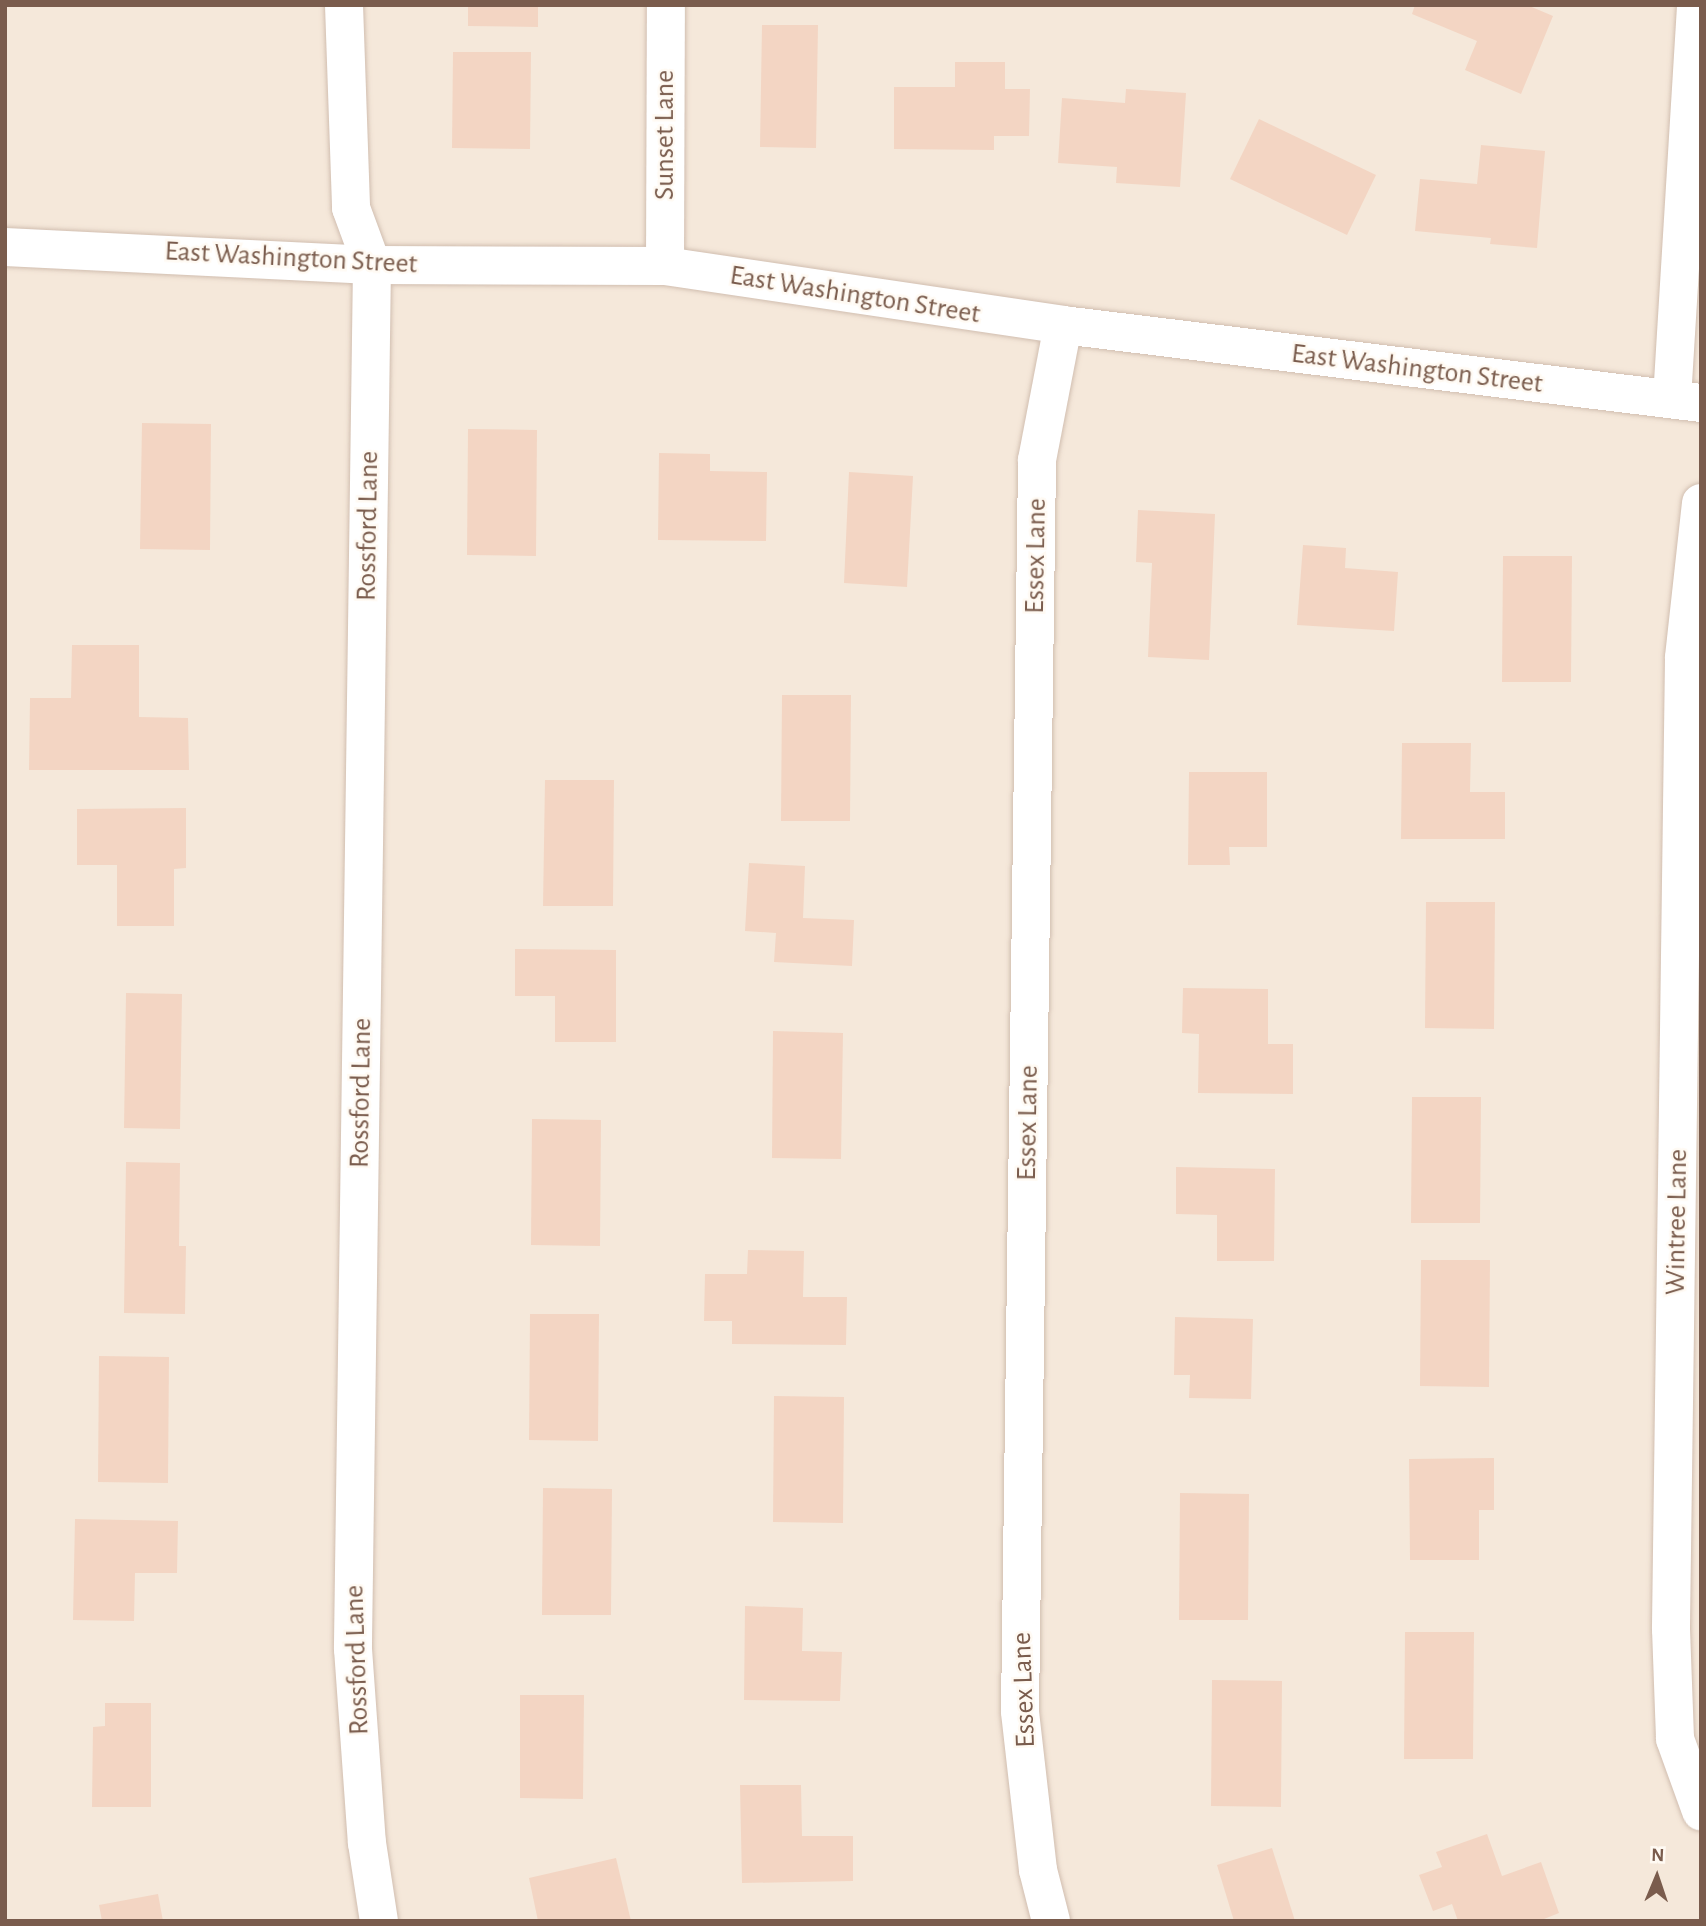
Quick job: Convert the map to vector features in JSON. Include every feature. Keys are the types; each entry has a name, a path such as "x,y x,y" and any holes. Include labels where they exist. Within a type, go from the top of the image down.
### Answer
{"street":[{"path":"344,5 351,208 372,265"},
{"name":"Sunset Lane","path":"665,266 666,5"},
{"path":"1686,401 1696,5"},
{"name":"East Washington Street","path":"5,247 372,265 665,266 1063,325 1686,401"},
{"name":"Rossford Lane","path":"372,265 353,1649 367,1843 379,1921"},
{"name":"Essex Lane","path":"1051,1921 1038,1870 1020,1711 1037,460 1063,325"},
{"name":"Wintree Lane","path":"1701,503 1684,658 1671,1629 1675,1740 1701,1811"}],"shaded area":[{"path":"5,5 1701,5 1701,1921 5,1921"}],"building":[{"path":"468,5 538,5 538,27 468,26"},
{"path":"1415,5 1527,5 1553,16 1521,94 1465,70 1477,41 1412,14"},
{"path":"762,25 818,25 816,148 760,147"},
{"path":"453,52 531,52 530,149 452,148"},
{"path":"955,62 1005,62 1005,89 1030,89 1029,136 994,136 994,150 894,149 894,87 955,87"},
{"path":"1126,89 1186,93 1180,187 1116,183 1117,167 1058,163 1062,98 1125,103"},
{"path":"1259,119 1376,175 1347,235 1230,179"},
{"path":"1481,145 1545,151 1537,248 1490,244 1491,238 1415,231 1420,179 1477,184"},
{"path":"142,423 211,424 210,550 140,549"},
{"path":"468,429 537,430 536,556 467,555"},
{"path":"659,453 710,454 710,471 767,472 766,541 658,540"},
{"path":"849,472 913,476 907,587 844,583"},
{"path":"1138,510 1215,514 1209,660 1148,657 1152,563 1136,562"},
{"path":"1303,545 1346,548 1345,568 1398,572 1394,631 1297,625"},
{"path":"1503,556 1572,556 1571,682 1502,682"},
{"path":"72,645 139,645 139,717 188,718 189,770 29,770 30,698 71,698"},
{"path":"782,695 851,695 850,821 781,821"},
{"path":"1402,743 1471,743 1470,792 1505,792 1505,839 1401,839"},
{"path":"1189,772 1267,772 1267,847 1229,847 1230,865 1188,865"},
{"path":"545,780 614,780 613,906 543,906"},
{"path":"186,808 186,868 174,869 174,926 117,926 117,865 77,865 77,809"},
{"path":"749,863 805,866 803,918 854,920 852,966 774,962 776,933 745,931"},
{"path":"1426,902 1495,902 1494,1029 1425,1028"},
{"path":"515,949 616,950 616,1042 555,1042 555,996 515,996"},
{"path":"1183,988 1268,989 1268,1044 1293,1044 1293,1094 1198,1093 1199,1034 1182,1033"},
{"path":"126,993 182,994 180,1129 124,1128"},
{"path":"773,1031 843,1033 841,1159 772,1158"},
{"path":"1412,1097 1481,1097 1480,1223 1411,1223"},
{"path":"532,1119 601,1120 600,1246 531,1245"},
{"path":"126,1162 180,1163 179,1246 186,1246 185,1314 124,1313"},
{"path":"1176,1167 1275,1169 1274,1261 1217,1261 1217,1215 1176,1214"},
{"path":"748,1250 804,1251 803,1297 847,1297 846,1345 732,1344 732,1321 704,1321 705,1274 747,1274"},
{"path":"1421,1260 1490,1260 1489,1387 1420,1386"},
{"path":"530,1314 599,1314 598,1441 529,1440"},
{"path":"1175,1317 1253,1319 1251,1399 1189,1398 1190,1375 1174,1375"},
{"path":"99,1356 169,1357 168,1483 98,1482"},
{"path":"774,1396 844,1397 843,1523 773,1522"},
{"path":"1494,1458 1494,1510 1479,1510 1479,1560 1410,1560 1409,1459"},
{"path":"543,1488 612,1489 611,1615 542,1615"},
{"path":"1180,1493 1249,1494 1248,1620 1179,1620"},
{"path":"75,1519 178,1521 177,1573 135,1573 134,1621 73,1620"},
{"path":"745,1606 803,1608 802,1651 842,1652 840,1701 744,1700"},
{"path":"1405,1632 1474,1632 1473,1759 1404,1759"},
{"path":"1212,1680 1282,1681 1281,1807 1211,1806"},
{"path":"520,1695 584,1695 583,1799 520,1798"},
{"path":"105,1703 151,1703 151,1807 92,1807 93,1727 105,1726"},
{"path":"740,1785 801,1785 802,1836 853,1836 853,1881 742,1883"},
{"path":"1487,1834 1502,1876 1541,1862 1559,1913 1539,1921 1458,1921 1452,1904 1433,1911 1419,1875 1442,1867 1436,1852"},
{"path":"1272,1848 1295,1921 1234,1921 1217,1865"},
{"path":"616,1858 631,1921 538,1921 529,1878"},
{"path":"158,1894 163,1921 102,1921 99,1905"}]}
